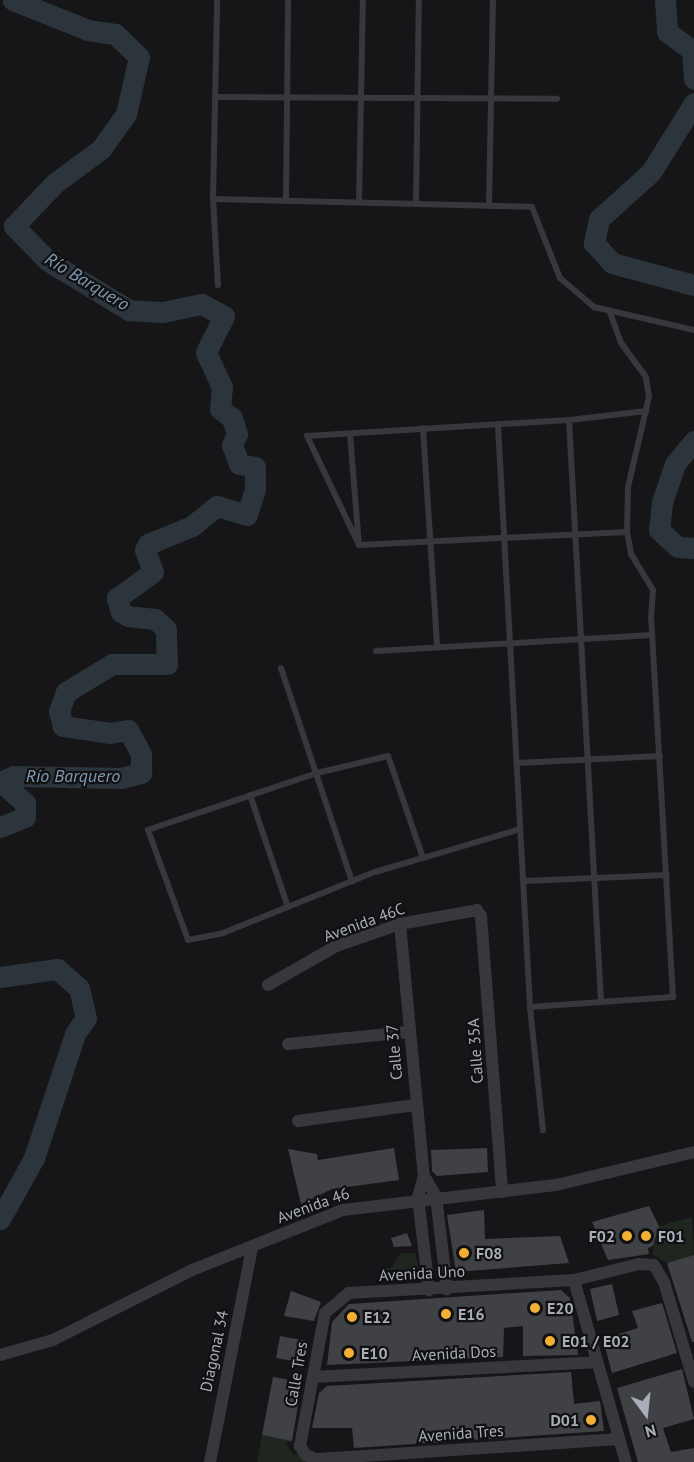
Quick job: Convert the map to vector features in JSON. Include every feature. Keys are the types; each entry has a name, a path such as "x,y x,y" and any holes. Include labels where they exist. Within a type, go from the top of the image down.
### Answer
{"street":[{"name":"Avenida 46C","path":"268,985 336,946 400,924 477,909"},
{"name":"Calle 35A","path":"477,909 481,916 502,1192"},
{"name":"Calle 37","path":"400,924 408,1032 424,1176 418,1197 429,1290"},
{"path":"288,1044 408,1032"},
{"path":"298,1120 415,1105"},
{"name":"Avenida 46","path":"0,1355 53,1340 192,1270 343,1210 418,1197 502,1192 556,1185 694,1152"},
{"name":"Calle 37","path":"424,1176 436,1196 447,1289"},
{"name":"Diagonal 34","path":"210,1462 252,1247"},
{"name":"Avenida Uno","path":"335,1301 350,1293 574,1280 639,1264 654,1265 664,1282 694,1382"},
{"path":"574,1280 626,1462"},
{"name":"Calle Tres","path":"306,1455 300,1446 325,1313 335,1301"},
{"name":"Avenida Dos","path":"313,1377 597,1362"},
{"name":"Avenida Tres","path":"306,1455 316,1459 619,1439"}],"lane":[{"path":"217,0 213,199 218,285"},
{"path":"286,201 288,0"},
{"path":"359,202 363,0"},
{"path":"416,204 420,100 419,0"},
{"path":"489,206 493,0"},
{"path":"215,97 491,101 557,99"},
{"path":"213,199 532,207 561,278 594,307 694,330"},
{"path":"530,1007 673,997 652,635 653,590 631,554 627,532 628,487 646,411 646,377 621,343 609,310"},
{"path":"360,545 307,436 569,420 646,411"},
{"path":"569,420 601,1002"},
{"path":"498,425 530,1007 543,1130"},
{"path":"423,428 437,647"},
{"path":"350,434 360,545"},
{"path":"360,545 627,532"},
{"path":"376,651 652,635"},
{"path":"281,668 352,881"},
{"path":"423,858 388,756 317,773 148,830 188,940 223,933 352,881 520,829"},
{"path":"517,763 660,756"},
{"path":"250,795 288,907"},
{"path":"523,881 594,880 667,875"}],"shaded area":[{"path":"692,1217 694,1255 667,1263 652,1254 659,1226"},
{"path":"401,1253 415,1253 419,1268 414,1275 381,1278 381,1270 392,1267"},
{"path":"262,1435 292,1440 286,1444 293,1455 299,1453 306,1462 257,1462"}],"building":[{"path":"394,1148 399,1180 332,1189 301,1204 288,1149 317,1154 318,1160"},
{"path":"487,1148 488,1172 437,1176 432,1171 431,1150"},
{"path":"649,1206 659,1226 653,1246 648,1248 649,1254 608,1260 592,1222"},
{"path":"484,1210 485,1239 560,1236 569,1263 456,1272 447,1215"},
{"path":"407,1233 412,1246 394,1247 391,1238"},
{"path":"694,1255 694,1342 692,1342 667,1263"},
{"path":"612,1284 619,1315 597,1321 590,1289"},
{"path":"561,1290 570,1298 578,1355 523,1356 523,1326 504,1328 503,1357 327,1365 332,1322 349,1304"},
{"path":"291,1291 321,1302 314,1321 284,1316"},
{"path":"662,1303 677,1353 612,1373 603,1339 638,1328 632,1311"},
{"path":"280,1336 307,1341 300,1362 276,1358"},
{"path":"682,1369 694,1419 663,1428 671,1452 694,1448 694,1462 638,1462 617,1388"},
{"path":"571,1372 574,1404 600,1401 604,1431 354,1448 352,1428 312,1428 319,1393 327,1386"},
{"path":"273,1377 302,1382 292,1441 262,1435"}],"waterway":[{"name":"Río Barquero","path":"0,827 25,817 25,803 1,782 14,776 121,778 141,773 141,754 128,730 110,733 63,726 59,711 66,692 112,664 167,664 166,629 155,619 128,616 121,612 117,598 153,572 145,550 148,544 192,526 217,506 247,515 255,489 255,467 239,464 232,445 237,434 232,418 220,409 222,387 206,352 224,316 201,304 162,312 129,310 48,261 14,226 55,183 101,149 126,114 139,57 115,34 88,30 13,0"},
{"path":"665,0 667,32 692,50 694,79"},
{"path":"694,103 651,172 599,219 594,243 612,263 694,285"},
{"path":"694,441 675,464 662,502 659,530 678,547 694,548"},
{"name":"Río Barquero","path":"0,977 57,969 79,988 86,1018 75,1034 34,1158 0,1219"}],"place":[{"name":"F02","path":"627,1236"},
{"name":"F01","path":"646,1236"},
{"name":"F08","path":"464,1253"},
{"name":"E20","path":"535,1308"},
{"name":"E16","path":"446,1314"},
{"name":"E12","path":"352,1317"},
{"name":"E01 / E02","path":"550,1341"},
{"name":"E10","path":"349,1353"},
{"name":"D01","path":"591,1420"}]}
